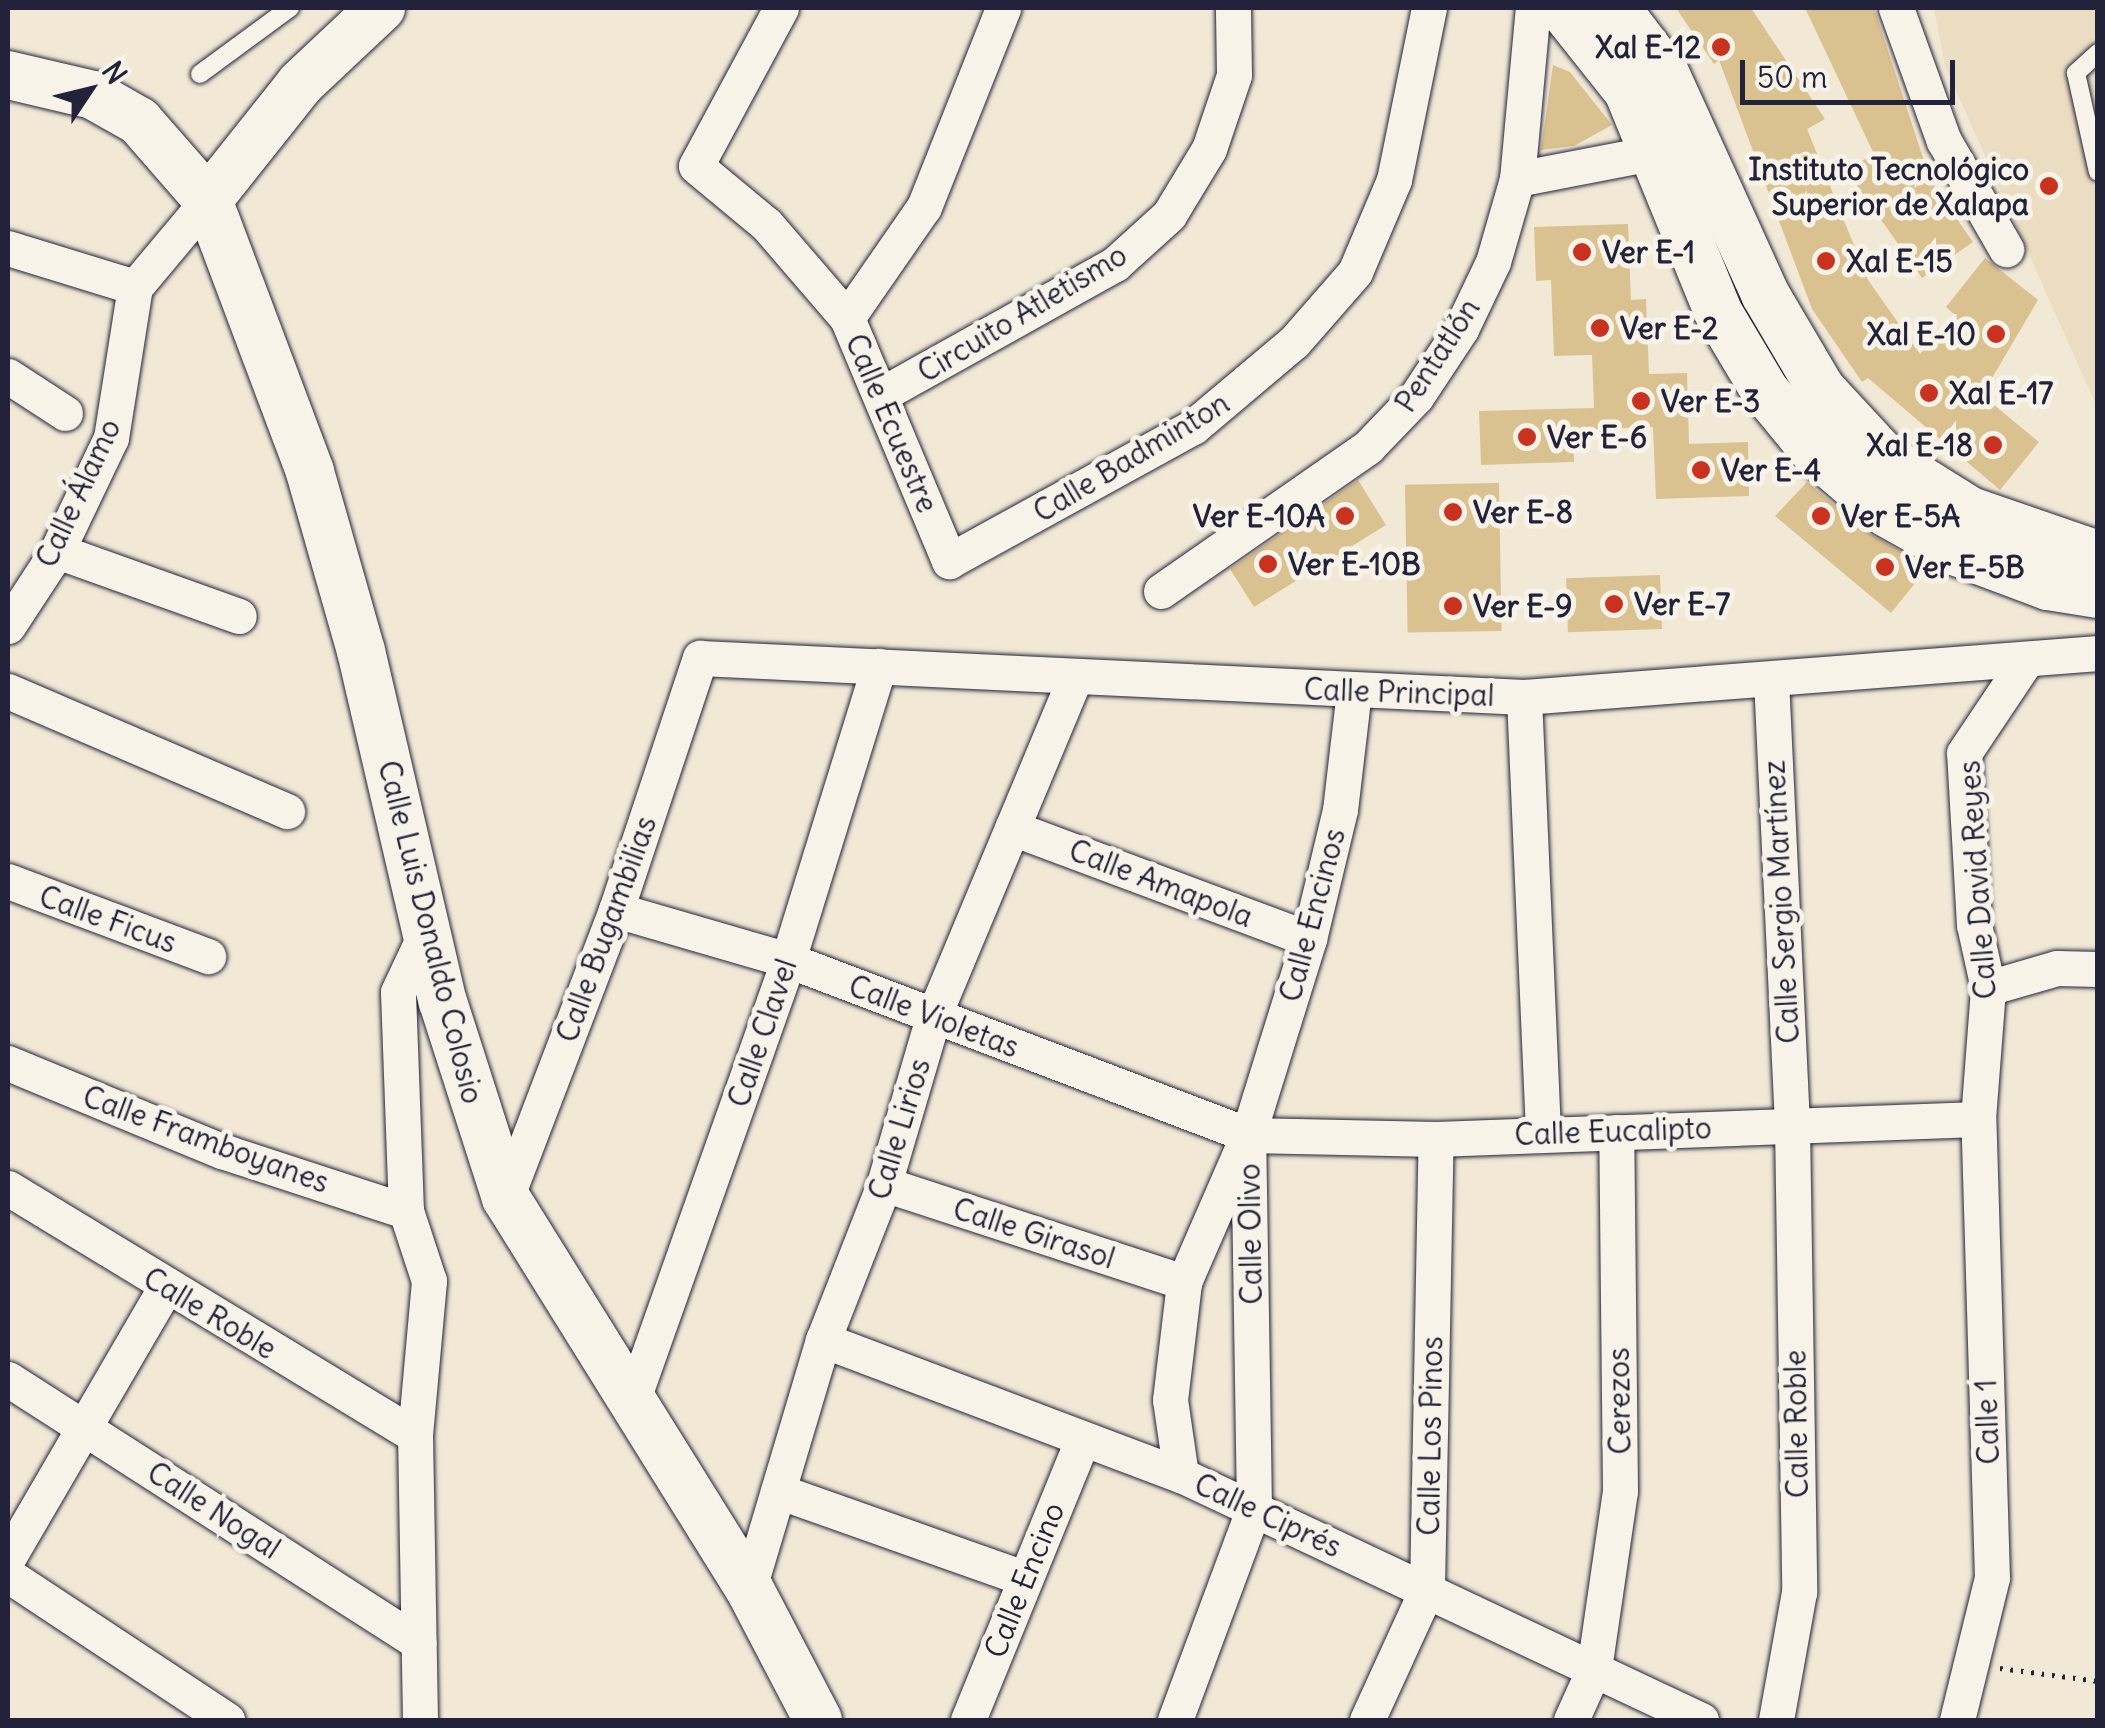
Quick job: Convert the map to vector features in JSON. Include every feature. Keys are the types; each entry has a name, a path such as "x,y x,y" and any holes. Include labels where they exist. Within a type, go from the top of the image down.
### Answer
{"street":[{"path":"8,248 135,287 300,83 381,8"},
{"name":"Calle Ecuestre","path":"781,8 696,166 767,224 846,318 884,394 949,561"},
{"path":"846,318 924,207 1003,8"},
{"name":"Circuito Atletismo","path":"884,394 1116,264 1169,215 1209,149 1234,75 1234,8"},
{"name":"Calle Badminton","path":"949,561 1193,427 1294,342 1355,272 1394,180 1429,8"},
{"name":"Pentatlón","path":"1161,592 1310,495 1416,397 1493,262 1517,180 1533,8"},
{"path":"1562,8 1595,40 1657,152 1718,312 1765,392 1814,452 1887,514 1958,552 2048,586 2098,594"},
{"path":"1616,8 1664,70 1765,294 1820,389 1885,458 1970,510 2098,555"},
{"path":"1896,8 1944,141 2006,250"},
{"path":"10,74 92,95 139,121 208,200"},
{"path":"1517,180 1657,152"},
{"name":"Calle Luis Donaldo Colosio","path":"208,200 310,472 428,928 443,1002 506,1198 634,1396 749,1588 818,1720"},
{"name":"Calle Álamo","path":"8,626 57,551 111,438 135,287"},
{"path":"8,376 65,412"},
{"path":"57,551 239,616"},
{"name":"Calle Principal","path":"700,658 1074,680 1524,697 2098,654"},
{"name":"Calle Bugambilias","path":"506,1198 616,910 700,658"},
{"name":"Calle David Reyes","path":"1978,1119 1988,988 1974,925 1964,754 2027,659"},
{"name":"Calle Clavel","path":"634,1396 788,960 880,666"},
{"name":"Calle Sergio Martínez","path":"1771,679 1792,1125"},
{"name":"Calle Lirios","path":"749,1588 823,1340 884,1184 933,1016 1074,680"},
{"name":"Calle Encinos","path":"1248,1136 1309,939 1340,810 1354,690"},
{"path":"8,692 287,811"},
{"path":"1524,697 1543,1130"},
{"name":"Calle Amapola","path":"1012,828 1309,939"},
{"name":"Calle Ficus","path":"8,881 208,956"},
{"name":"Calle Violetas","path":"616,910 788,960 1248,1136"},
{"path":"420,1720 415,1436 429,1281 406,1211 398,992 428,928"},
{"path":"1988,988 2057,968 2098,969"},
{"name":"Calle Framboyanes","path":"8,1063 222,1151 406,1211"},
{"name":"Calle Eucalipto","path":"1248,1136 1436,1138 1543,1130 1616,1132 1978,1119"},
{"name":"Calle 1","path":"1958,1720 1992,1578 1978,1119"},
{"name":"Calle Roble","path":"1776,1720 1798,1592 1792,1125"},
{"name":"Cerezos","path":"1572,1720 1594,1669 1620,1490 1616,1132"},
{"name":"Calle Olivo","path":"1182,1476 1170,1400 1184,1282 1248,1136"},
{"name":"Calle Olivo","path":"1248,1136 1254,1508"},
{"name":"Calle Los Pinos","path":"1367,1720 1427,1589 1436,1138"},
{"name":"Calle Girasol","path":"884,1184 1184,1282"},
{"name":"Calle Roble","path":"8,1188 415,1436"},
{"path":"8,1558 166,1287"},
{"name":"Calle Ciprés","path":"823,1340 1182,1476 1702,1720"},
{"name":"Calle Nogal","path":"8,1379 419,1644"},
{"name":"Calle Encino","path":"968,1720 1082,1440"},
{"path":"778,1491 1024,1578"},
{"path":"1175,1720 1254,1508"},
{"path":"8,1574 227,1720"}],"lane":[{"path":"200,74 290,8"},
{"path":"2098,53 2076,73 2098,172"}],"path":[{"path":"1968,1676 2007,1668 2098,1681"}],"shaded area":[{"name":"Instituto Tecnológico Superior de Xalapa","path":"1934,8 2097,8 2097,407 1945,66"}],"building":[{"path":"1676,8 1751,8 1825,119 1807,129 1868,280 1920,354 1956,316 1946,307 1985,258 2038,300 1982,395 2039,442 2000,490 1868,378 1862,382 1812,309 1719,60 1714,64"},
{"path":"1805,8 1874,8 1931,182 1973,242 1922,278 1846,170 1874,154"},
{"path":"1553,65 1570,72 1612,125 1574,146 1541,150"},
{"path":"1628,224 1631,300 1646,299 1649,374 1687,373 1689,444 1748,442 1749,496 1656,499 1653,427 1573,430 1574,462 1481,465 1479,411 1594,408 1592,355 1554,356 1551,280 1536,281 1534,227"},
{"path":"1358,480 1386,525 1254,607 1230,569"},
{"path":"1807,482 1870,534 1928,567 1891,613 1775,516"},
{"path":"1499,483 1502,631 1408,633 1405,485"},
{"name":"Ver E-7","path":"1660,575 1662,629 1568,632 1566,578"}],"place":[{"name":"Xal E-12","path":"1721,47"},
{"name":"Instituto Tecnológico Superior de Xalapa","path":"2049,186"},
{"name":"Ver E-1","path":"1582,252"},
{"name":"Xal E-15","path":"1826,261"},
{"name":"Ver E-2","path":"1600,328"},
{"name":"Xal E-10","path":"1996,334"},
{"name":"Xal E-17","path":"1929,393"},
{"name":"Ver E-3","path":"1641,401"},
{"name":"Ver E-6","path":"1527,437"},
{"name":"Xal E-18","path":"1993,445"},
{"name":"Ver E-4","path":"1701,470"},
{"name":"Ver E-8","path":"1453,512"},
{"name":"Ver E-10A","path":"1345,516"},
{"name":"Ver E-5A","path":"1821,516"},
{"name":"Ver E-10B","path":"1268,564"},
{"name":"Ver E-5B","path":"1885,567"},
{"name":"Ver E-7","path":"1614,604"},
{"name":"Ver E-9","path":"1453,606"}]}
